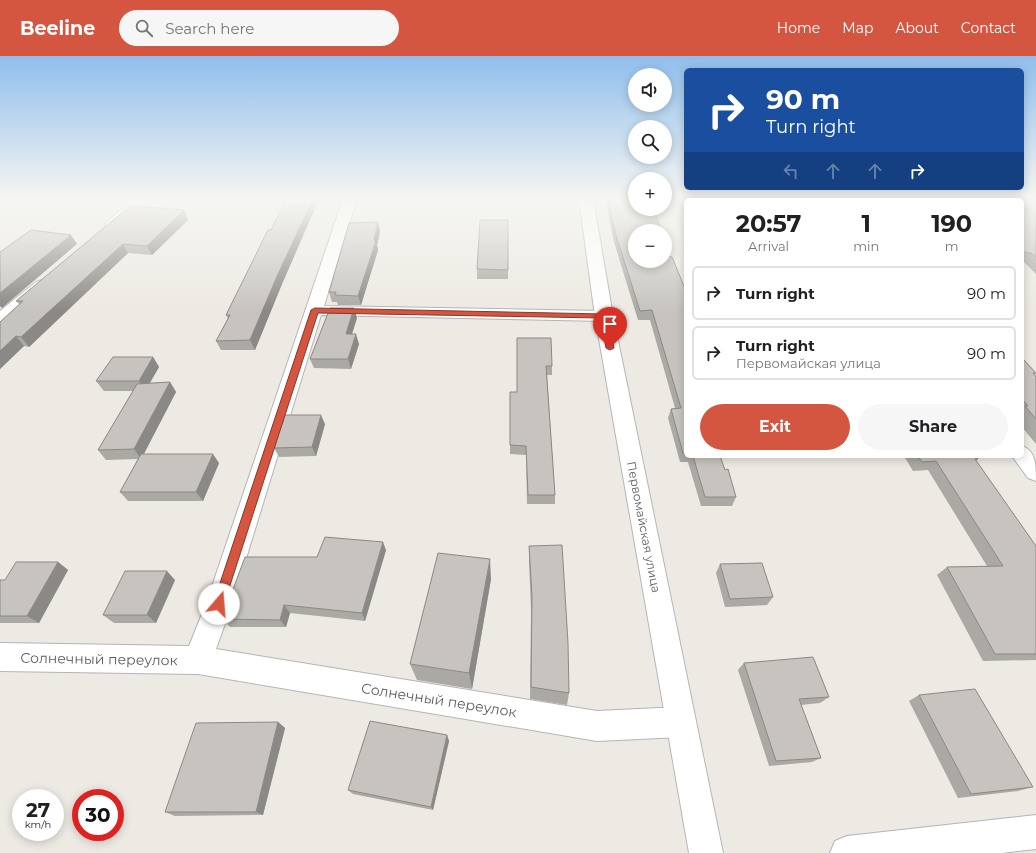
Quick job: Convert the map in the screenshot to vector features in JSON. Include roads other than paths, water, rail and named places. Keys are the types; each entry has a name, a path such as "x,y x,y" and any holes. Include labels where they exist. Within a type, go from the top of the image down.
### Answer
{"street":[{"path":"198,660 219,604 338,236"},
{"name":"Первомайская улица","path":"592,236 604,316 706,853"},
{"path":"0,320 53,275"},
{"path":"315,310 604,316"},
{"path":"1024,457 1036,472"},
{"name":"Солнечный переулок","path":"0,657 198,660 598,726 681,722"},
{"path":"848,853 1036,832"}]}
